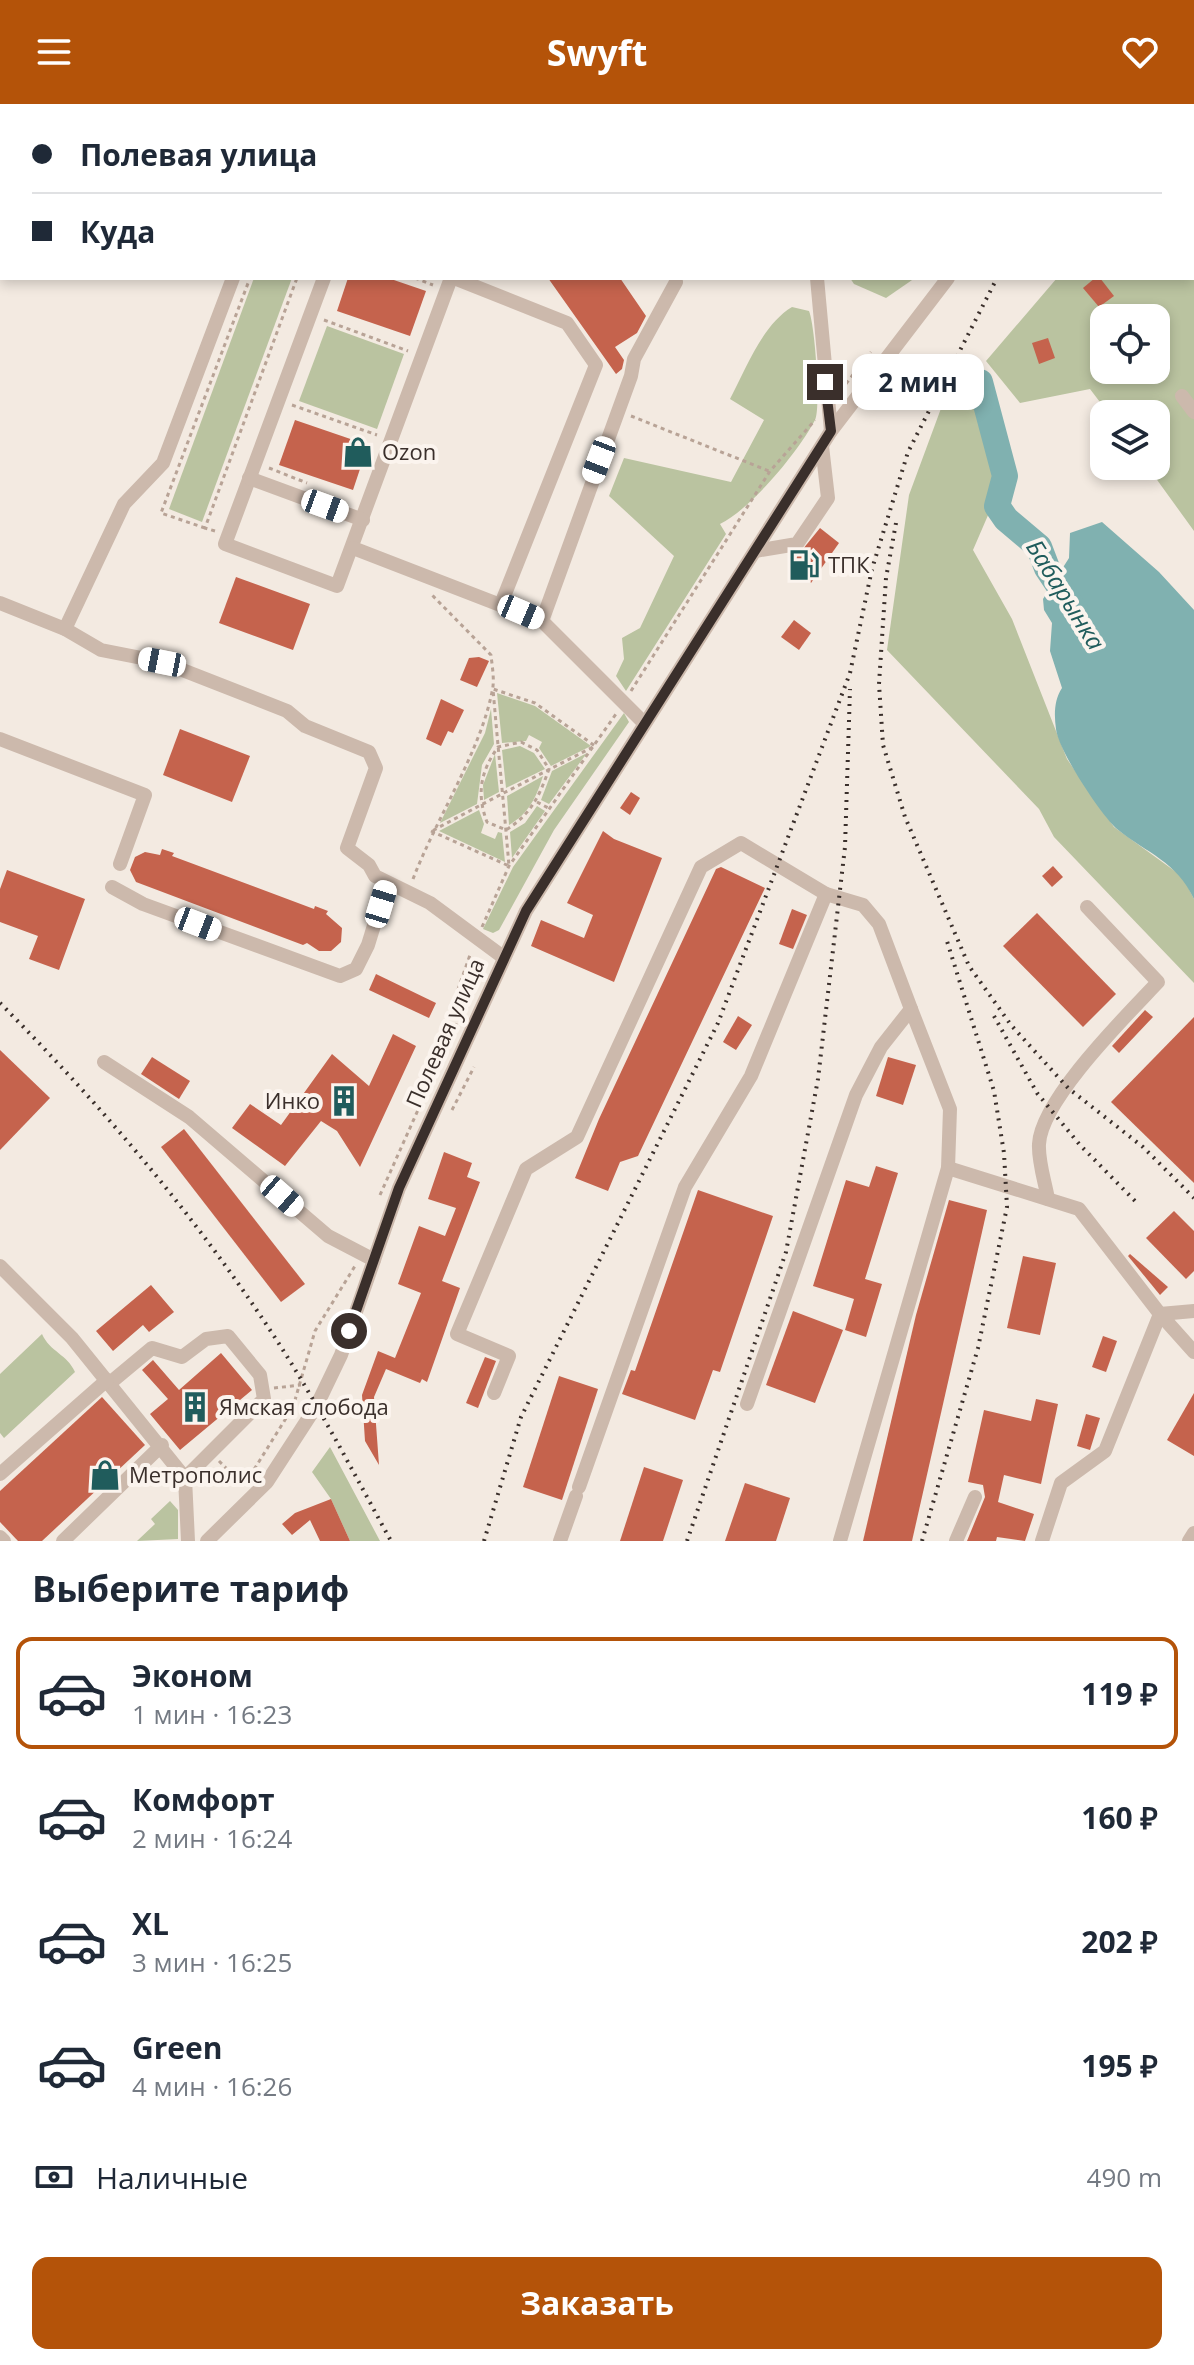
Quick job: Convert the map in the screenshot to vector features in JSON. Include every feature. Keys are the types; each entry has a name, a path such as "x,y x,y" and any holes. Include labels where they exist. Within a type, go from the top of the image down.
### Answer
{"street":[{"path":"65,629 124,504 163,463 232,280"},
{"path":"323,280 225,544 337,586 452,280"},
{"path":"458,280 567,323 596,365 501,604"},
{"path":"817,280 831,431"},
{"name":"Полевая улица","path":"207,1541 267,1482 293,1448 341,1355 399,1188 526,911 831,431 946,280"},
{"path":"542,621 634,359 676,282"},
{"path":"1182,396 1194,412"},
{"path":"755,551 797,544 828,498 822,446"},
{"path":"249,478 363,520"},
{"path":"353,548 542,621 644,723"},
{"path":"0,603 65,629 101,650 162,662 287,711 305,726 369,752 376,768 347,848 387,883 430,903 503,957"},
{"path":"0,739 145,795 120,864"},
{"path":"494,1393 509,1356 457,1334 526,1169 577,1137 701,867 741,843 826,894 863,905 879,924 950,1109 948,1168 840,1541"},
{"path":"112,887 143,904 340,976 353,972 362,957 387,883"},
{"path":"560,1541 685,1187 751,1076 826,894"},
{"path":"1048,1199 1038,1143 1051,1110 1100,1043 1158,982 1087,907"},
{"path":"747,1404 856,1095 881,1047 911,1009"},
{"path":"104,1062 189,1117 328,1236 374,1260"},
{"path":"948,1168 1079,1209 1160,1314 1194,1352"},
{"path":"0,1266 50,1315 162,1445 185,1478 188,1541"},
{"path":"1160,1314 1194,1311"},
{"path":"1042,1541 1061,1483 1105,1451 1160,1314"},
{"path":"0,1474 152,1348 182,1357 206,1339 228,1336 260,1375 264,1399 185,1478"},
{"path":"63,1541 162,1445"},
{"path":"956,1541 975,1497"},
{"path":"1189,1541 1194,1533"}],"path":[{"path":"228,536 161,513 249,280"},
{"path":"205,528 296,280"},
{"path":"324,320 408,351"},
{"path":"292,405 377,435"},
{"path":"620,405 632,416 770,471"},
{"path":"428,591 491,655 509,866 431,831"},
{"path":"431,831 595,746 535,703 493,689"},
{"path":"408,893 431,831 480,732 493,689"},
{"path":"506,830 487,822 481,805 485,766 498,747 521,742 537,750 549,769"},
{"path":"506,830 523,819 537,802 549,769"},
{"path":"537,802 550,809"},
{"path":"279,1387 301,1385"},
{"path":"210,1453 243,1485"}],"green space":[{"path":"253,280 291,280 202,522 169,509"},
{"path":"851,280 912,280 886,298"},
{"path":"1055,280 1194,280 1194,531 1157,480 1170,480 1170,400 1098,400 1090,389 1020,403 986,361"},
{"path":"792,307 809,311 811,319 817,384 815,420 773,478 746,506 720,524 726,534 626,691 616,676 624,659 622,638 640,628 674,556 609,496 624,458 731,482 764,420 730,399 763,336"},
{"path":"327,326 404,354 377,429 299,401"},
{"path":"963,398 977,405 999,474 992,506 973,550 1012,619 1067,759 1114,827 1183,877 1194,899 1194,983 1054,837 1039,809 887,650 909,495 943,403"},
{"path":"497,693 535,706 591,746 551,766 539,748 542,742 529,735 526,741 502,743"},
{"path":"491,709 494,744 482,765 477,804 440,823 485,733"},
{"path":"624,713 629,722 554,830 499,930 493,933 483,929 513,867"},
{"path":"520,746 534,753 545,769 506,788 502,750"},
{"path":"587,753 549,804 541,800 552,771"},
{"path":"495,754 499,792 484,800 483,785"},
{"path":"543,776 531,804 509,825 507,796"},
{"path":"537,806 545,811 512,858 510,832 525,823"},
{"path":"479,810 484,824 481,833 495,839 498,832 502,833 505,862 439,831"},
{"path":"42,1334 75,1372 4,1438 0,1433 0,1374"},
{"path":"330,1447 380,1541 350,1541 331,1499 312,1472"},
{"path":"170,1501 178,1510 178,1539 137,1541 155,1524 151,1519"}],"water":[{"path":"1102,522 1159,572 1194,610 1194,899 1170,867 1110,822 1072,766 1056,729 1055,708 1062,688 1050,651 1052,623 1044,610 1043,599 1069,558 1070,533"}],"building":[{"path":"347,280 394,280 426,291 410,336 337,311"},
{"path":"549,280 621,280 646,316 637,333 615,347 624,360 622,369 616,374"},
{"path":"1093,280 1102,280 1114,296 1103,304 1096,304 1083,288"},
{"path":"1048,338 1055,358 1039,364 1032,343"},
{"path":"295,420 368,445 353,490 279,465"},
{"path":"820,528 839,543 811,583 790,565"},
{"path":"236,577 310,604 293,650 219,623"},
{"path":"794,620 811,633 799,650 781,637"},
{"path":"479,657 489,661 477,687 460,680 469,658"},
{"path":"441,699 464,710 453,733 448,731 441,746 426,739"},
{"path":"180,729 250,756 232,802 163,775"},
{"path":"631,792 640,798 630,815 620,808"},
{"path":"603,831 614,839 662,858 614,982 531,946 541,920 584,938 593,915 567,903"},
{"path":"162,849 174,853 172,856 314,909 315,906 328,911 326,914 342,928 341,942 331,951 319,951 307,943 303,945 136,882 130,870 135,857 145,852 160,855"},
{"path":"1053,866 1063,877 1052,887 1042,876"},
{"path":"721,867 765,888 638,1156 620,1162 608,1191 575,1178 599,1119 716,869"},
{"path":"7,870 85,899 59,970 29,959 38,936 0,922 0,889"},
{"path":"792,909 807,915 793,949 779,944"},
{"path":"1037,913 1116,994 1083,1027 1003,946"},
{"path":"376,974 436,1003 429,1018 369,990"},
{"path":"1145,1010 1153,1017 1119,1053 1112,1046"},
{"path":"738,1016 752,1025 736,1050 723,1042"},
{"path":"1194,1017 1194,1183 1111,1102"},
{"name":"Инко","path":"393,1034 416,1046 360,1167 337,1131 321,1121 285,1166 232,1128 250,1104 281,1125 332,1054 369,1086"},
{"path":"0,1050 50,1098 0,1150"},
{"path":"152,1057 190,1081 179,1099 141,1074"},
{"path":"888,1057 916,1065 903,1105 876,1096"},
{"path":"184,1129 305,1284 281,1302 161,1147"},
{"path":"444,1152 472,1163 467,1177 480,1182 442,1281 460,1288 427,1382 422,1379 420,1383 386,1369 374,1397 379,1465 365,1441 362,1395 378,1351 395,1358 421,1293 398,1284 419,1226 445,1236 456,1208 428,1199"},
{"path":"876,1166 898,1173 865,1279 882,1284 866,1337 845,1330 854,1299 813,1286 846,1180 869,1187"},
{"path":"698,1190 773,1216 720,1372 713,1370 695,1420 622,1394 631,1370 635,1371"},
{"path":"949,1200 987,1210 912,1541 863,1541 916,1315"},
{"path":"1174,1211 1194,1231 1194,1271 1186,1279 1146,1238"},
{"path":"1130,1254 1168,1287 1160,1295 1128,1256"},
{"path":"1023,1256 1056,1263 1040,1335 1007,1328"},
{"path":"151,1285 174,1312 149,1332 143,1325 113,1351 96,1331"},
{"path":"793,1311 843,1330 815,1403 766,1385"},
{"path":"1103,1336 1117,1341 1106,1372 1092,1367"},
{"name":"Ямская слобода","path":"221,1353 252,1390 180,1450 150,1414 168,1399 142,1370 153,1360 179,1390"},
{"path":"485,1357 496,1361 478,1408 466,1403"},
{"path":"559,1376 598,1389 562,1500 523,1487"},
{"path":"1194,1393 1194,1456 1167,1440"},
{"path":"102,1397 145,1445 42,1541 18,1541 0,1522 0,1491"},
{"path":"1036,1399 1058,1404 1041,1484 1004,1475 998,1502 1034,1514 1025,1541 997,1537 996,1541 967,1541 985,1497 983,1485 968,1482 984,1410 1031,1421"},
{"path":"1086,1414 1100,1418 1090,1450 1077,1446"},
{"path":"644,1467 683,1480 663,1541 620,1541"},
{"path":"745,1483 790,1498 776,1541 725,1541"},
{"path":"331,1499 350,1541 320,1541 310,1520 292,1535 282,1524 295,1513"}],"waterway":[{"name":"Бабарынка","path":"980,382 1005,476 997,506 1006,519 1039,547 1047,568 1075,610"}],"railway":[{"path":"484,1541 521,1417 718,1023 850,673 872,569 908,452 996,280"},
{"path":"896,523 886,578 879,684 883,745 905,817 969,966 1011,1025 1068,1088 1143,1147 1194,1198"},
{"path":"687,1541 786,1252 818,1079 845,847 850,689"},
{"path":"922,1541 978,1348 1007,1207 1004,1153 994,1091 946,938"},
{"path":"0,1003 109,1120 209,1243 287,1356 391,1541"},
{"path":"994,1016 1037,1093 1080,1145 1137,1203"}],"place":[{"name":"Ozon","path":"358,452"},
{"name":"ТПК","path":"804,565"},
{"name":"Инко","path":"344,1101"},
{"name":"Ямская слобода","path":"195,1407"},
{"name":"Метрополис","path":"105,1475"}],"route":[{"path":"349,1331 399,1188 526,911 831,431 825,382"}]}
